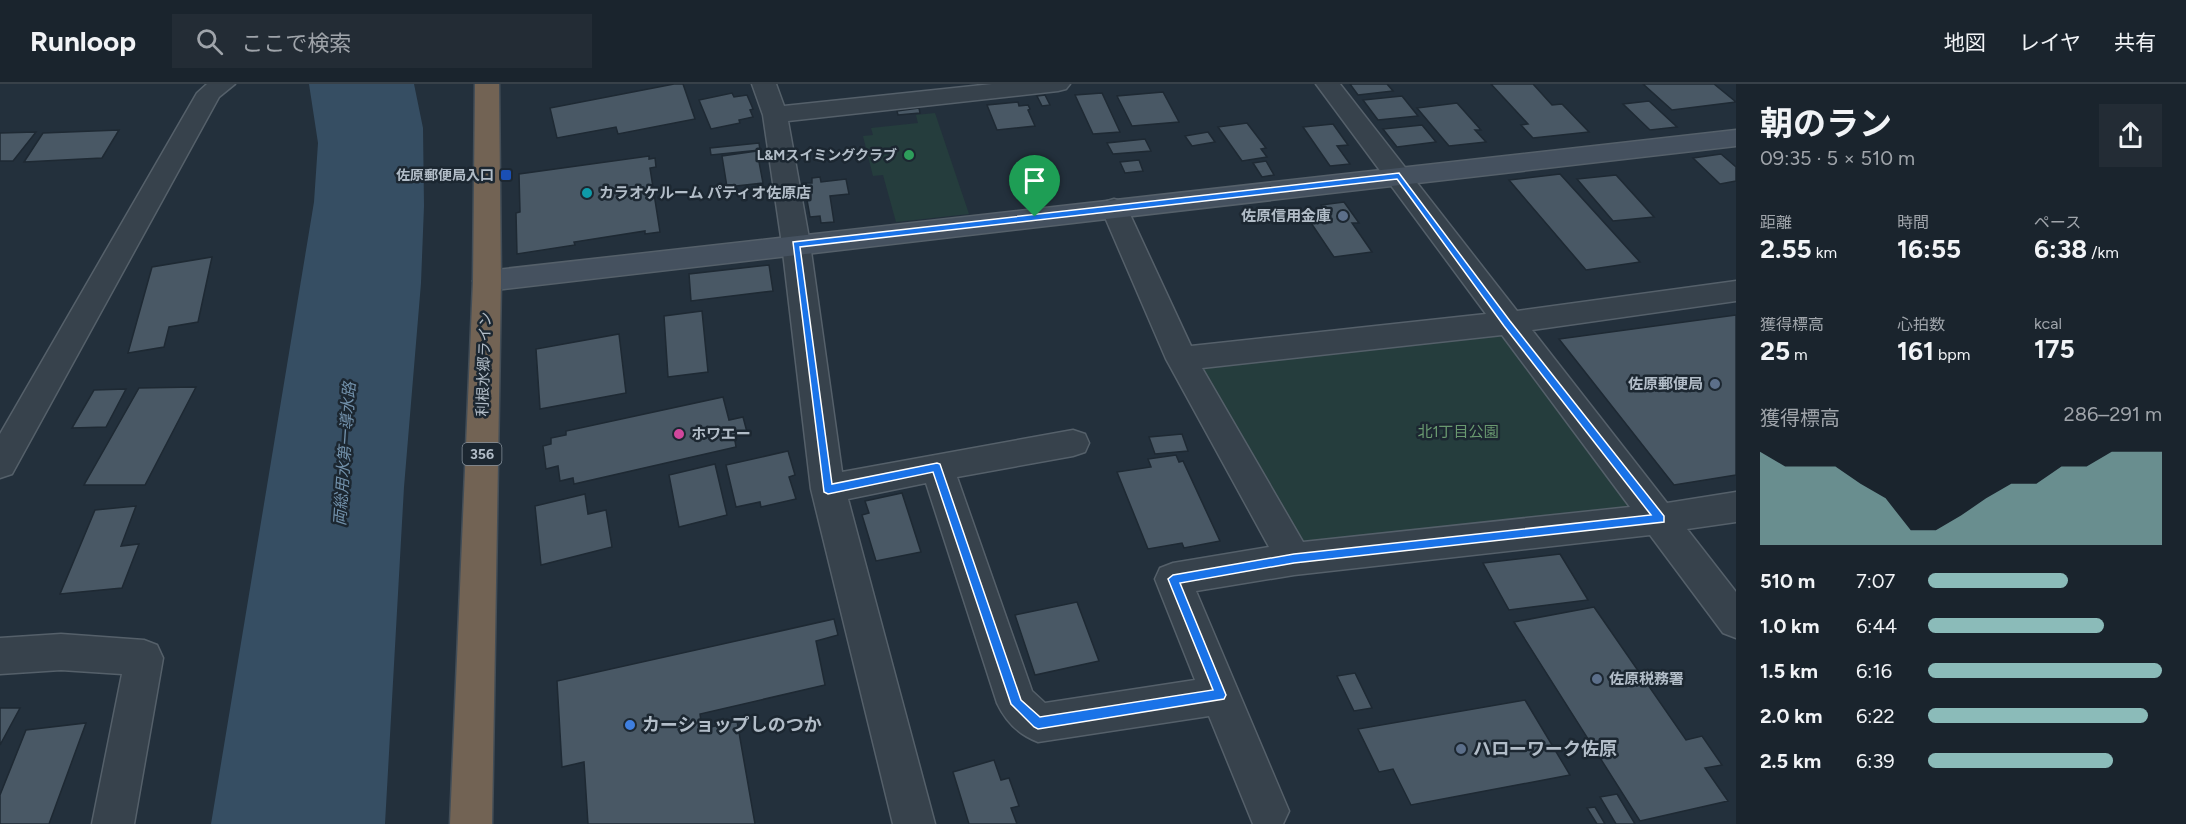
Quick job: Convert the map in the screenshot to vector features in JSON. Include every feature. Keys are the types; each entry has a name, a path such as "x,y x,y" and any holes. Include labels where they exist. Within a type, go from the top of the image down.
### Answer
{"highway":[{"name":"利根水郷ライン","path":"471,824 487,281 487,84"}],"street":[{"path":"0,464 209,93 223,84"},
{"path":"764,84 775,114 796,244 828,489 914,824"},
{"path":"775,114 955,89 1058,84"},
{"path":"1328,84 1507,323 1660,519 1736,621"},
{"path":"487,281 1736,138"},
{"path":"1114,208 1181,359 1294,558"},
{"path":"1181,359 1507,323 1736,291"},
{"path":"828,489 1073,442"},
{"path":"937,467 1017,704 1038,723 1220,695"},
{"path":"1268,811 1173,579 1294,558 1660,519 1736,507"},
{"path":"0,656 61,652 144,658 113,824"}],"green space":[{"name":"L&Mスイミングクラブ","path":"935,113 969,214 896,222 883,175 873,176 863,136 873,135 871,128 918,123 916,115"},
{"name":"北1丁目公園","path":"1502,330 1641,510 1300,544 1194,366"}],"water":[{"name":"両総用水第一導水路","path":"309,84 414,84 423,128 424,206 421,283 404,487 385,824 211,824 314,202 318,143"}],"building":[{"path":"683,84 695,119 618,134 616,127 557,138 550,108"},
{"path":"1350,84 1387,84 1393,91 1358,95"},
{"path":"1491,84 1533,84 1552,105 1562,104 1589,132 1533,138 1521,125 1528,124"},
{"path":"1643,84 1714,84 1736,102 1672,110"},
{"path":"1163,92 1179,122 1132,126 1117,96"},
{"path":"732,93 734,97 747,95 753,109 750,110 753,117 739,120 740,123 711,129 699,100"},
{"path":"1102,93 1120,132 1093,134 1075,95"},
{"path":"1045,95 1050,105 1042,106 1037,96"},
{"path":"1402,96 1418,116 1378,120 1363,100"},
{"path":"1649,101 1677,127 1650,130 1623,104"},
{"path":"1018,102 1019,106 1028,105 1035,126 997,130 987,105"},
{"path":"1457,103 1481,130 1475,130 1486,142 1449,146 1417,108"},
{"path":"919,108 920,113 898,115 897,111"},
{"path":"1247,123 1266,148 1261,149 1267,157 1242,161 1218,127"},
{"path":"1333,124 1348,145 1337,146 1350,164 1330,166 1303,127"},
{"path":"1422,125 1436,142 1397,147 1383,129"},
{"path":"119,130 102,158 24,162 43,133"},
{"path":"36,132 13,161 0,161 0,133"},
{"path":"1208,132 1215,142 1192,146 1185,136"},
{"path":"1145,139 1151,151 1113,154 1107,143"},
{"path":"759,143 760,150 711,155 710,148"},
{"path":"757,151 763,183 727,187 722,156"},
{"path":"1721,154 1736,167 1736,181 1720,184 1693,158"},
{"name":"カラオケルーム パティオ佐原店","path":"649,156 649,159 655,158 656,167 650,168 660,232 645,234 645,231 517,254 516,213 520,212 519,174"},
{"path":"1139,160 1143,171 1125,173 1120,162"},
{"path":"1266,161 1274,175 1262,177 1253,163"},
{"path":"1560,174 1640,262 1586,270 1509,180"},
{"path":"1616,175 1654,217 1613,221 1577,179"},
{"path":"820,177 821,182 846,179 849,194 830,196 834,222 821,223 820,216 810,217 804,183 812,183 812,178"},
{"path":"1344,202 1359,223 1352,223 1372,252 1334,257 1305,214 1325,212 1321,205"},
{"path":"212,257 198,322 169,327 164,347 128,353 152,267"},
{"path":"769,265 773,291 691,301 689,274"},
{"path":"702,311 708,372 668,377 664,316"},
{"path":"1736,315 1736,475 1674,485 1559,339"},
{"path":"619,334 626,393 540,409 536,349"},
{"path":"196,387 145,485 84,485 139,388"},
{"path":"126,389 106,427 72,428 94,390"},
{"path":"723,397 729,420 743,417 747,432 734,435 736,447 574,484 573,478 560,481 558,466 546,469 543,446 551,444 551,438 566,435 566,431"},
{"path":"1182,434 1188,451 1155,454 1149,437"},
{"path":"788,451 795,475 789,477 796,499 761,507 760,502 736,507 726,465"},
{"path":"1176,455 1179,462 1183,461 1220,541 1184,548 1182,543 1148,549 1117,472 1151,467 1148,459"},
{"path":"715,464 727,515 679,527 669,475"},
{"path":"902,493 921,552 876,561 862,515 869,513 865,501"},
{"path":"585,494 588,514 606,510 612,547 541,565 535,506"},
{"path":"136,506 121,546 139,544 122,588 60,594 95,510"},
{"path":"1560,554 1588,600 1509,610 1483,563"},
{"path":"1077,602 1099,661 1035,675 1015,615"},
{"name":"佐原税務署","path":"1594,607 1686,740 1702,736 1722,765 1705,768 1728,801 1640,821 1514,622"},
{"name":"カーショップしのつか","path":"834,619 838,635 816,641 825,685 700,714 702,729 737,721 755,824 588,824 584,762 562,767 557,681"},
{"path":"1355,673 1372,708 1354,711 1337,676"},
{"name":"ハローワーク佐原","path":"1525,700 1570,775 1411,805 1393,769 1379,772 1358,729"},
{"path":"0,708 20,708 0,745"},
{"path":"86,723 49,824 0,824 0,795 26,730"},
{"path":"994,760 1001,780 1009,778 1019,806 1011,808 1017,824 969,824 953,772"},
{"path":"1617,794 1635,824 1616,824 1600,797"},
{"path":"1595,807 1605,824 1597,824 1587,808"}],"place":[{"name":"L&Mスイミングクラブ","path":"909,155"},
{"name":"佐原郵便局入口","path":"506,175"},
{"name":"カラオケルーム パティオ佐原店","path":"587,193"},
{"name":"佐原信用金庫","path":"1343,216"},
{"name":"佐原郵便局","path":"1715,384"},
{"name":"ホワエー","path":"679,434"},
{"name":"佐原税務署","path":"1597,679"},
{"name":"カーショップしのつか","path":"630,725"},
{"name":"ハローワーク佐原","path":"1461,749"}],"route":[{"path":"1399,176 1507,323 1660,519 1294,558 1173,579 1220,695 1038,723 1017,704 937,467 828,489 796,244 1035,217 1399,176"}]}
